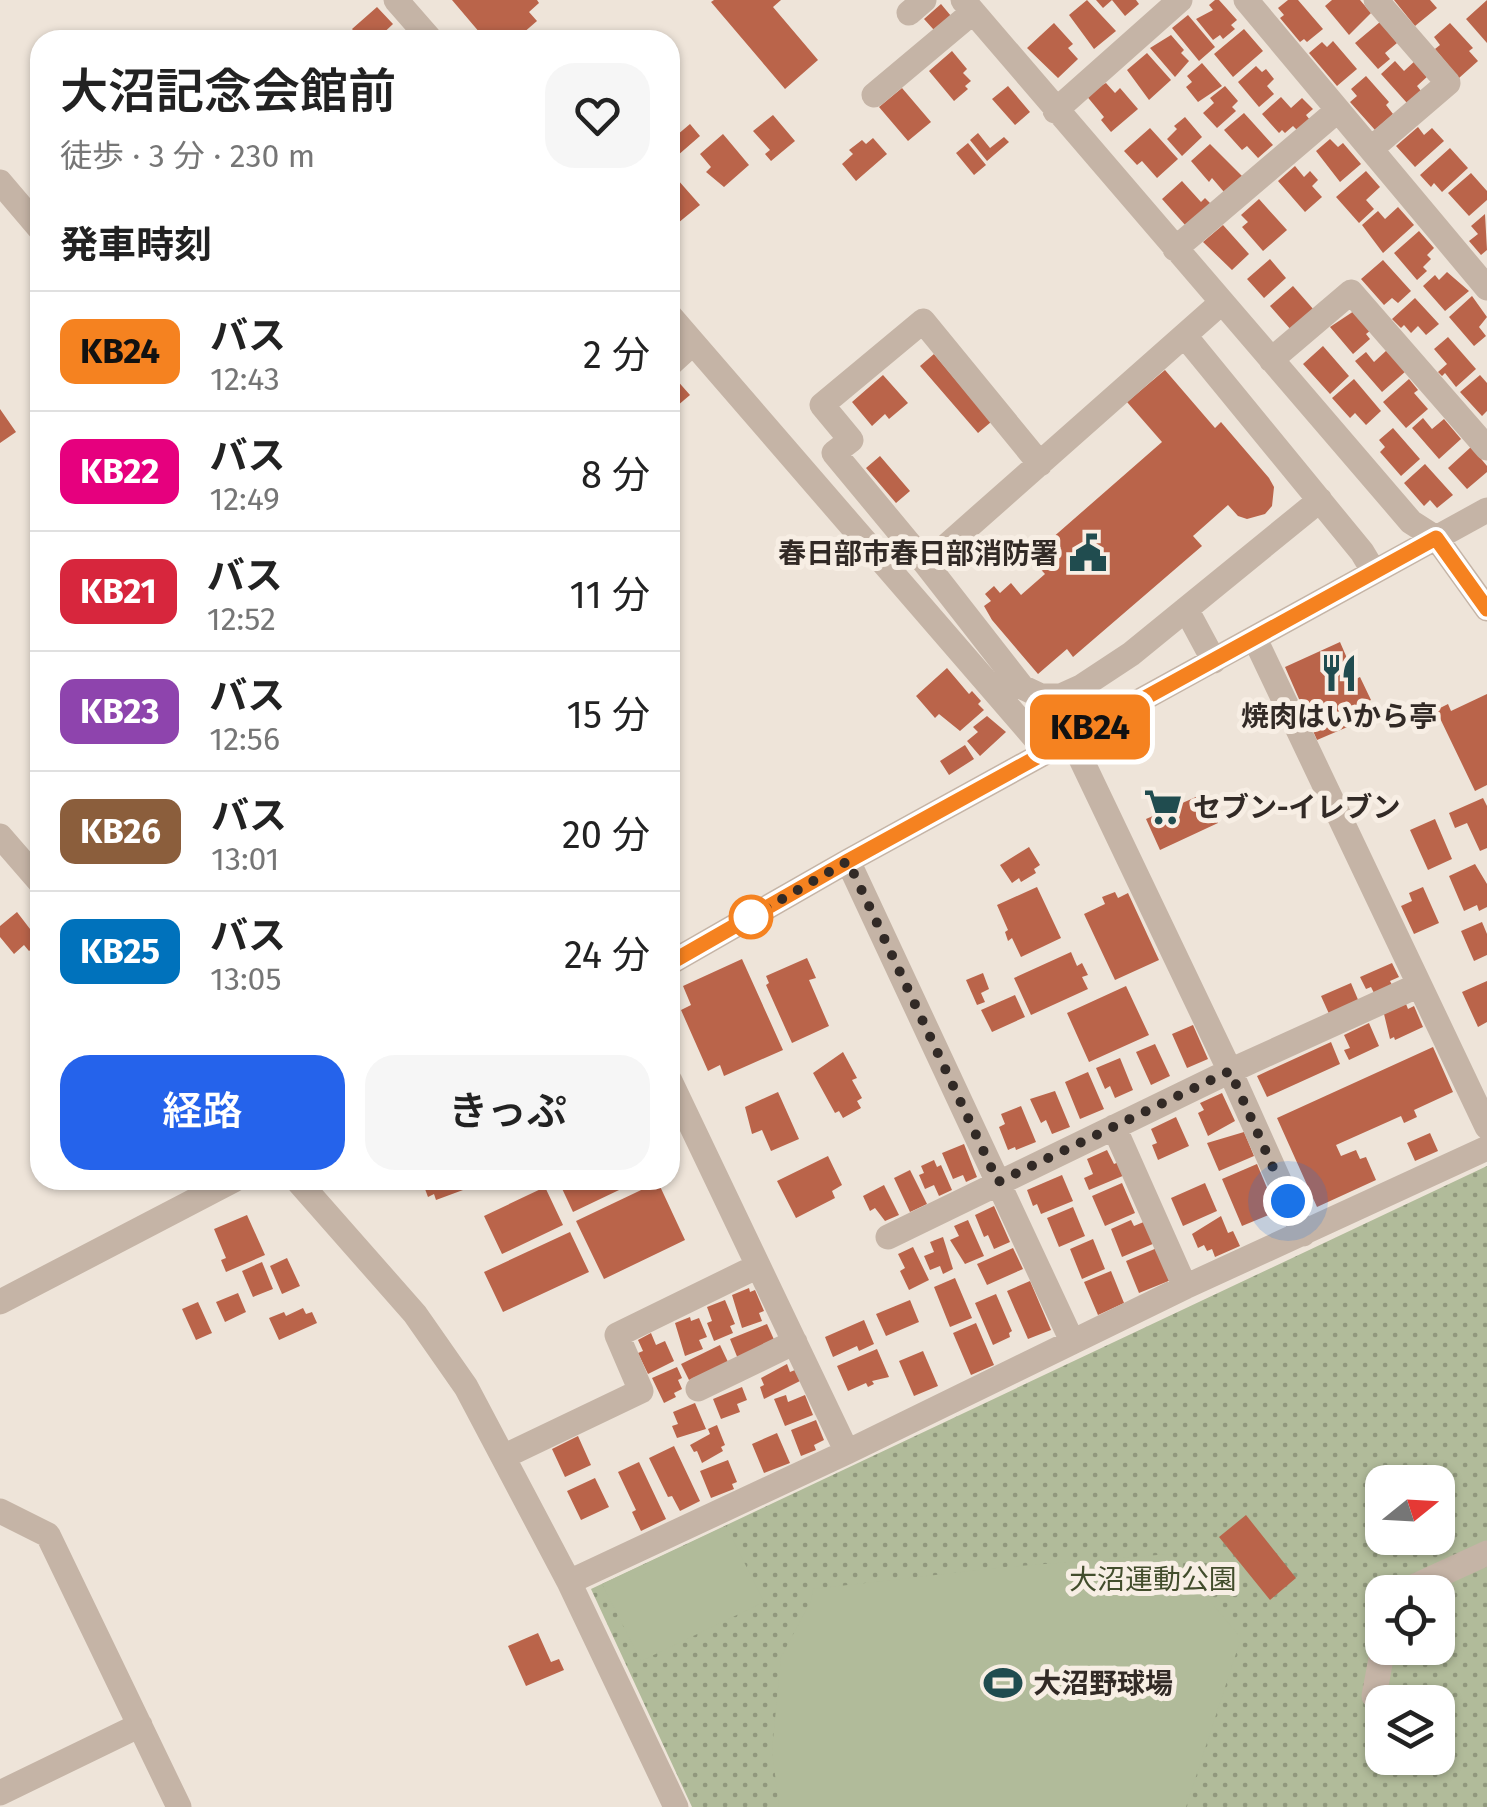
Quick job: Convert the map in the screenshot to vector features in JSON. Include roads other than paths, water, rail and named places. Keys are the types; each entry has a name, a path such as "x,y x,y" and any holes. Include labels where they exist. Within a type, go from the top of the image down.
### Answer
{"street":[{"path":"396,0 422,30"},
{"path":"1056,110 1180,0"},
{"path":"1246,0 1487,288"},
{"path":"1371,149 1448,83 1376,0"},
{"path":"874,94 968,6 1410,522 1436,538 1487,609"},
{"path":"1175,250 1338,110"},
{"path":"0,182 30,217"},
{"path":"1271,360 1351,292 1487,448"},
{"path":"926,564 1221,303"},
{"path":"1040,464 922,321 822,405 851,440 834,453 1022,687 1042,696 1061,696 1132,654 1320,500"},
{"path":"680,328 1044,753"},
{"path":"1185,336 1362,552 1374,572"},
{"path":"680,355 693,343"},
{"path":"680,957 1487,510"},
{"path":"1186,609 1214,662"},
{"path":"1255,639 1487,1128"},
{"path":"1080,687 1099,723"},
{"path":"1070,738 1230,1071 1303,1234"},
{"path":"0,836 30,870"},
{"path":"848,861 1072,1341"},
{"path":"888,1237 1230,1071 1419,986"},
{"path":"680,1101 847,1452"},
{"path":"1114,1127 1186,1286"},
{"path":"569,1582 847,1452 1186,1286 1487,1148"},
{"path":"0,1302 215,1190"},
{"path":"307,1190 415,1314 466,1387 569,1582 676,1807"},
{"path":"505,1456 641,1390 617,1335 758,1266"},
{"path":"698,1389 795,1342"},
{"path":"0,1511 48,1535 179,1807"},
{"path":"1439,1575 1487,1553"},
{"path":"0,1792 140,1726"}],"place":[{"name":"春日部市春日部消防署","path":"1088,553"},
{"name":"焼肉はいから亭","path":"1339,673"},
{"name":"セブン-イレブン","path":"1163,807"},
{"name":"大沼野球場","path":"1003,1683"}],"park label":[{"name":"大沼運動公園","path":"1153,1579"}]}
